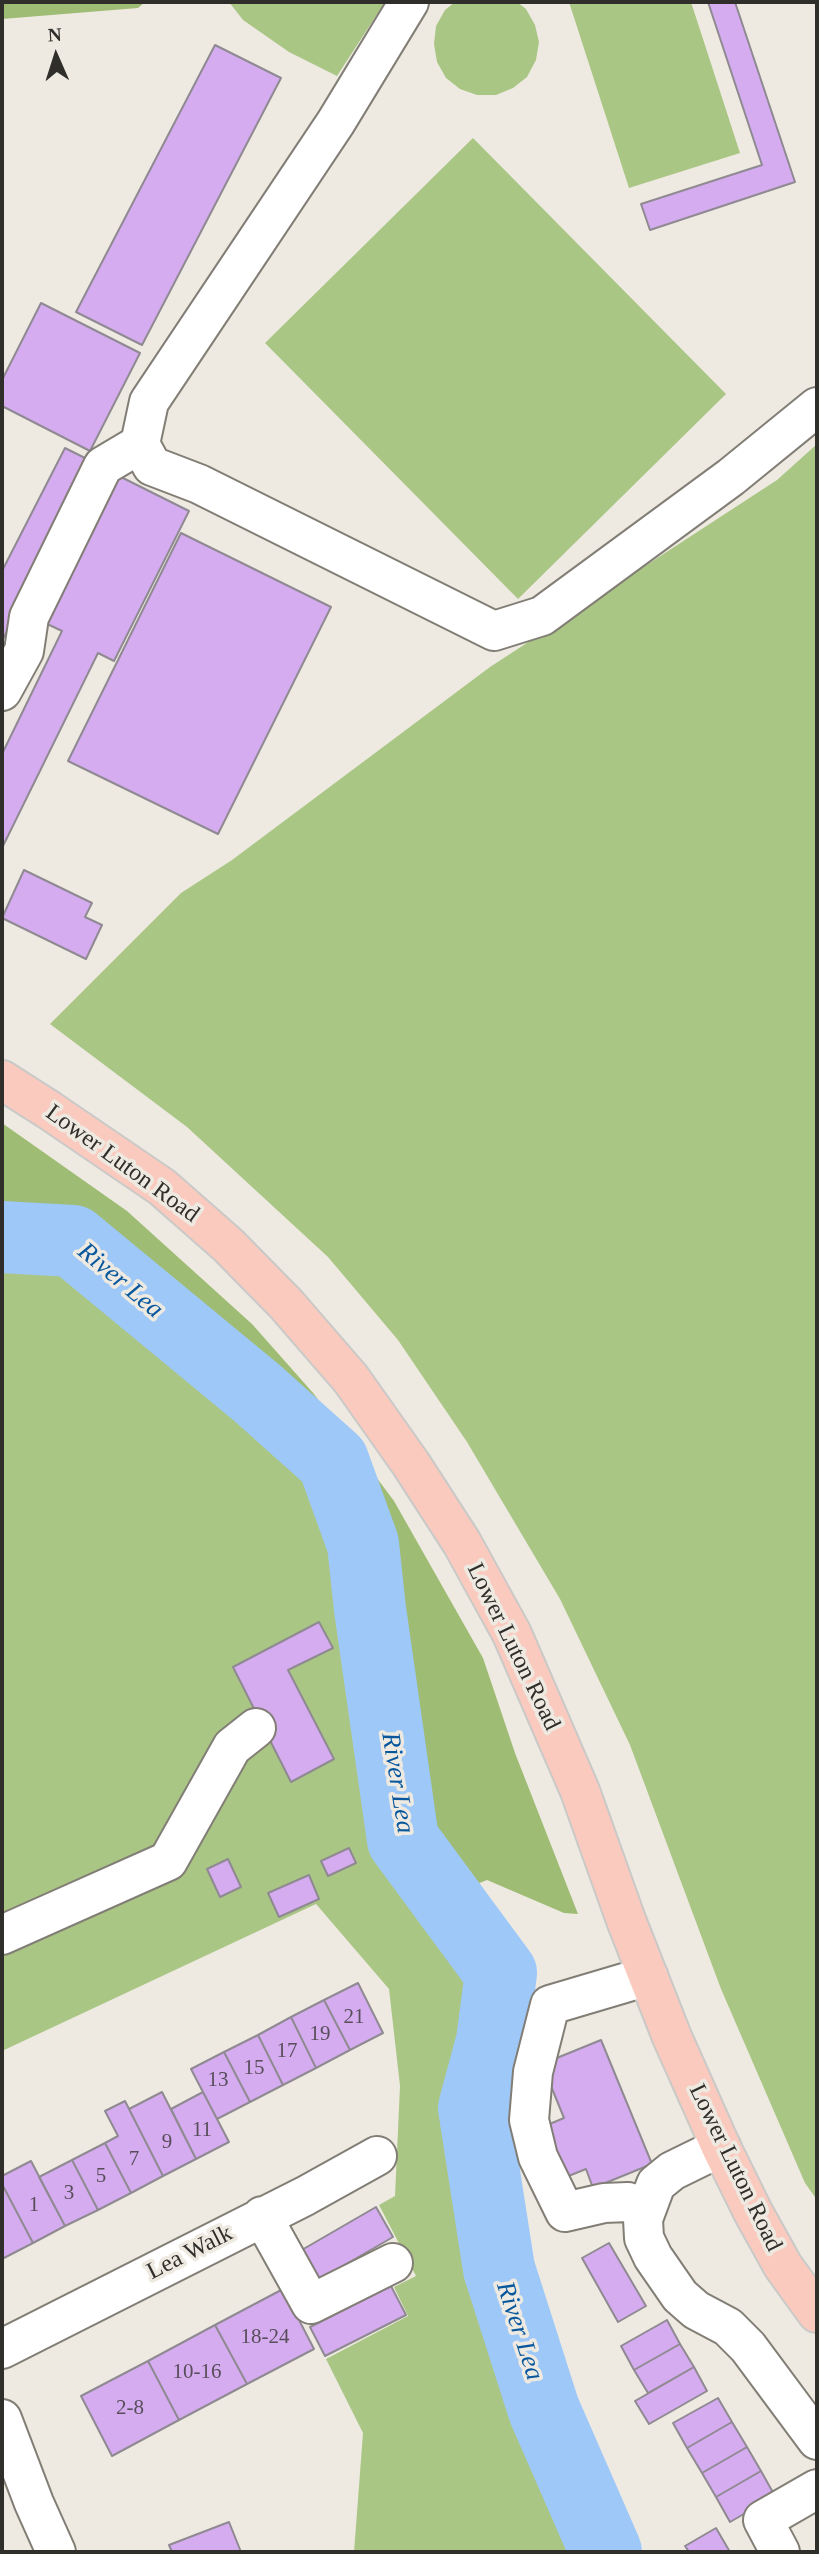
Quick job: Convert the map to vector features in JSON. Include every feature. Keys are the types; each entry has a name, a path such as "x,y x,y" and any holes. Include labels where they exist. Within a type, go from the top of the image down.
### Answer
{"main road":[{"name":"Lower Luton Road","path":"2,1080 162,1187 228,1245 286,1304 351,1379 411,1464 454,1532 512,1634 580,1791 672,2037 721,2147 783,2266 817,2313"}],"street":[{"path":"409,2 336,122 149,402 140,444 152,466 199,484 494,631 542,616 731,477 817,407"},
{"path":"2,691 24,651 29,617 103,466 140,444"},
{"path":"2,1935 168,1861 232,1747 256,1728"},
{"path":"646,2209 628,2202 604,2203 565,2212 538,2157 529,2120 533,2072 550,2005 649,1976"},
{"path":"721,2147 672,2171 656,2184 643,2219 644,2238 653,2257 680,2296 696,2310 728,2327 748,2347 817,2440"},
{"name":"Lea Walk","path":"2,2349 377,2157"},
{"path":"262,2216 311,2304 393,2263"},
{"path":"2,2419 56,2552"},
{"path":"780,2552 763,2520 817,2489"}],"green space":[{"path":"2,2 145,2 138,8 2,19"},
{"path":"229,2 385,2 337,76 289,52 243,20"},
{"path":"455,2 517,2 526,9 535,25 539,42 536,60 527,77 513,88 496,95 477,95 460,89 446,78 437,62 434,44 436,26 445,10"},
{"path":"569,2 691,2 740,153 629,188"},
{"path":"473,138 726,394 518,599 265,343"},
{"path":"817,444 817,2200 805,2183 721,1989 630,1745 560,1599 467,1442 398,1340 328,1257 187,1127 50,1024 181,893 232,860 490,667 777,480"},
{"path":"2,1123 127,1211 252,1324 314,1394 394,1501 483,1658 515,1753 578,1914 564,1913 487,1880 445,1897 403,1840 363,1544 333,1461 257,1393 73,1241 2,1237"},
{"path":"2,1237 73,1241 257,1393 332,1532 364,1723 394,1863 456,1929 482,1976 482,2021 460,2070 464,2173 487,2279 531,2412 587,2552 354,2552 363,2433 326,2359 408,2316 394,2287 416,2276 379,2205 395,2196 400,2086 389,1989 316,1904 2,2051"}],"building":[{"path":"708,2 735,2 795,182 650,230 641,204 762,165"},
{"path":"215,45 281,78 142,345 76,312"},
{"path":"41,303 140,353 90,451 2,406 2,380"},
{"path":"65,448 93,462 2,641 2,571"},
{"path":"115,474 189,511 114,661 98,653 2,848 2,754 62,631 43,622"},
{"path":"181,533 331,607 218,834 68,761"},
{"path":"24,870 92,903 85,917 102,925 86,959 2,918"},
{"path":"319,1622 333,1648 288,1670 334,1759 291,1782 233,1667"},
{"path":"349,1848 356,1863 328,1876 321,1861"},
{"path":"228,1859 241,1887 220,1897 207,1869"},
{"path":"309,1875 319,1899 279,1917 268,1893"},
{"path":"358,1983 383,2033 350,2050 324,2000"},
{"path":"324,2000 350,2050 316,2068 291,2017"},
{"path":"291,2017 316,2068 283,2085 258,2035"},
{"path":"258,2035 283,2085 250,2102 224,2052"},
{"path":"601,2040 652,2164 593,2188 586,2169 561,2179 540,2128 564,2118 542,2064"},
{"path":"224,2052 250,2102 217,2119 191,2069"},
{"path":"162,2092 196,2159 163,2176 129,2109"},
{"path":"203,2092 229,2142 196,2159 171,2109"},
{"path":"125,2101 163,2176 131,2193 105,2143 118,2136 105,2111"},
{"path":"105,2143 131,2193 98,2210 72,2160"},
{"path":"72,2160 98,2210 65,2226 39,2177"},
{"path":"31,2161 65,2226 33,2243 2,2184 2,2176"},
{"path":"2,2184 33,2243 2,2259"},
{"path":"376,2207 393,2237 317,2281 300,2251"},
{"path":"609,2243 646,2306 618,2322 582,2258"},
{"path":"391,2286 406,2315 325,2356 310,2327"},
{"path":"283,2289 314,2349 247,2384 215,2325"},
{"path":"667,2320 680,2344 634,2370 621,2346"},
{"path":"215,2325 247,2384 179,2420 148,2361"},
{"path":"680,2344 694,2367 648,2393 634,2370"},
{"path":"148,2361 179,2420 112,2456 81,2396"},
{"path":"694,2367 707,2391 649,2424 635,2401"},
{"path":"718,2398 732,2422 687,2448 673,2423"},
{"path":"732,2422 747,2447 702,2473 687,2448"},
{"path":"747,2447 761,2471 716,2497 702,2473"},
{"path":"761,2471 775,2496 730,2522 716,2497"},
{"path":"229,2522 241,2552 172,2552 169,2545"},
{"path":"716,2528 730,2552 689,2552 685,2546"}],"waterway":[{"name":"River Lea","path":"2,1237 73,1241 257,1393 333,1461 363,1544 403,1840 501,1973 492,2041 474,2108 499,2269 544,2410 606,2552"}]}
